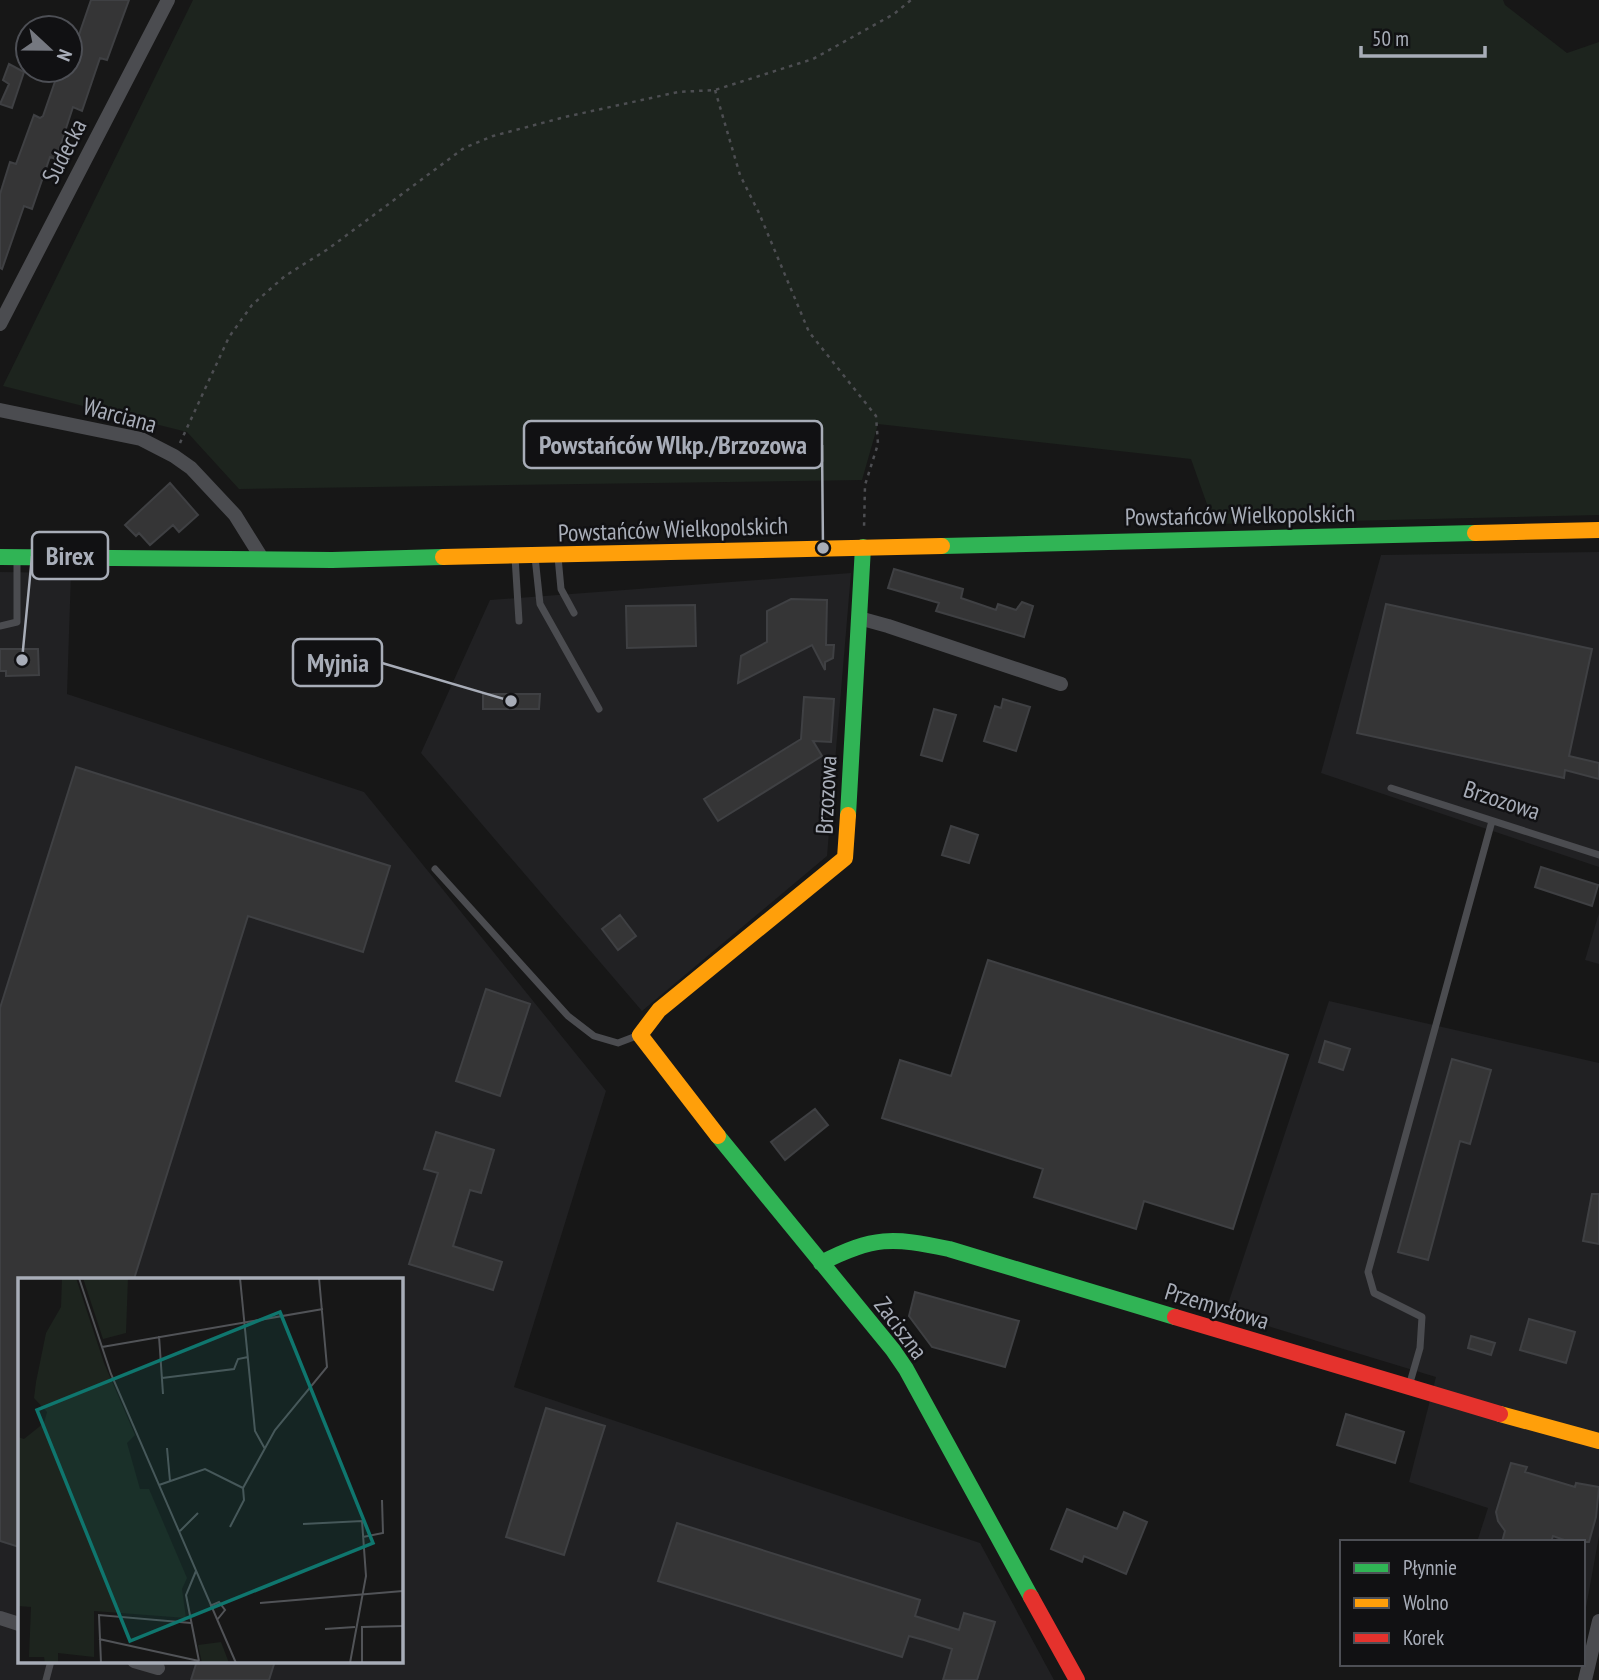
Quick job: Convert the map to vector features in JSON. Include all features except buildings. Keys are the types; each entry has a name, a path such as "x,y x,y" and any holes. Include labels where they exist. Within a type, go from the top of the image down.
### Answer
{"street":[{"name":"Sudecka","path":"0,324 168,0"},
{"name":"Warciana","path":"0,410 141,439 174,456 191,468 235,515 262,560"},
{"name":"Powstańców Wielkopolskich","path":"0,556 262,560 515,556 1599,530"},
{"name":"Brzozowa","path":"640,1035 659,1010 845,858 863,547"},
{"path":"859,618 1061,684"},
{"name":"Zaciszna","path":"640,1035 711,1128 906,1369 1077,1680"},
{"name":"Przemysłowa","path":"821,1263 858,1245 884,1240 939,1247 1599,1441"},
{"path":"0,1618 18,1624"},
{"path":"1585,1680 1599,1622"}],"lane":[{"path":"535,555 540,604 599,709"},
{"path":"558,555 561,589 574,612"},
{"path":"515,556 519,621"},
{"path":"0,626 17,622 17,557"},
{"name":"Brzozowa","path":"1391,788 1599,855"},
{"path":"1409,1387 1420,1348 1422,1317 1374,1293 1368,1272 1492,821"},
{"path":"435,869 568,1016 594,1037 618,1043 640,1035"},
{"path":"46,1680 51,1662"}],"path":[{"path":"174,456 229,337 252,304 285,276 328,249 464,148 493,136 565,117 678,92 715,90 813,59 894,14 911,0"},
{"path":"715,90 740,175 764,224 808,332 876,416 878,444 865,485 863,547"}],"shaded area":[{"path":"193,0 1503,0 1505,5 1567,53 1599,42 1599,515 1214,524 1191,459 878,424 862,480 239,489 187,432 3,386"},
{"path":"1599,552 1599,867 1321,773 1381,555"},
{"path":"0,572 71,573 67,694 364,792 606,1091 514,1387 980,1543 1054,1680 0,1680"},
{"path":"851,573 827,856 642,1011 421,753 490,600"},
{"path":"1599,913 1599,964 1585,960"},
{"path":"1329,1001 1599,1063 1599,1536 1585,1613 1585,1540 1478,1540 1488,1508 1409,1482 1436,1377 1225,1313"}],"traffic: fast":[{"path":"942,546 1475,533"},
{"path":"848,815 863,547"},
{"path":"0,557 332,560 443,557"},
{"path":"718,1136 906,1369 1031,1597"},
{"path":"821,1263 870,1244 884,1241 912,1242 949,1249 1175,1317"}],"traffic: slow":[{"path":"1475,533 1599,530"},
{"path":"443,557 942,546"},
{"path":"718,1136 640,1035 659,1010 845,858 848,815"},
{"path":"1500,1414 1599,1441"}],"traffic: jam":[{"path":"1175,1317 1500,1414"},
{"path":"1031,1597 1077,1680"}],"place":[{"name":"Powstańców Wlkp./Brzozowa","path":"823,548"},
{"name":"Birex","path":"22,660"},
{"name":"Myjnia","path":"511,701"}]}
